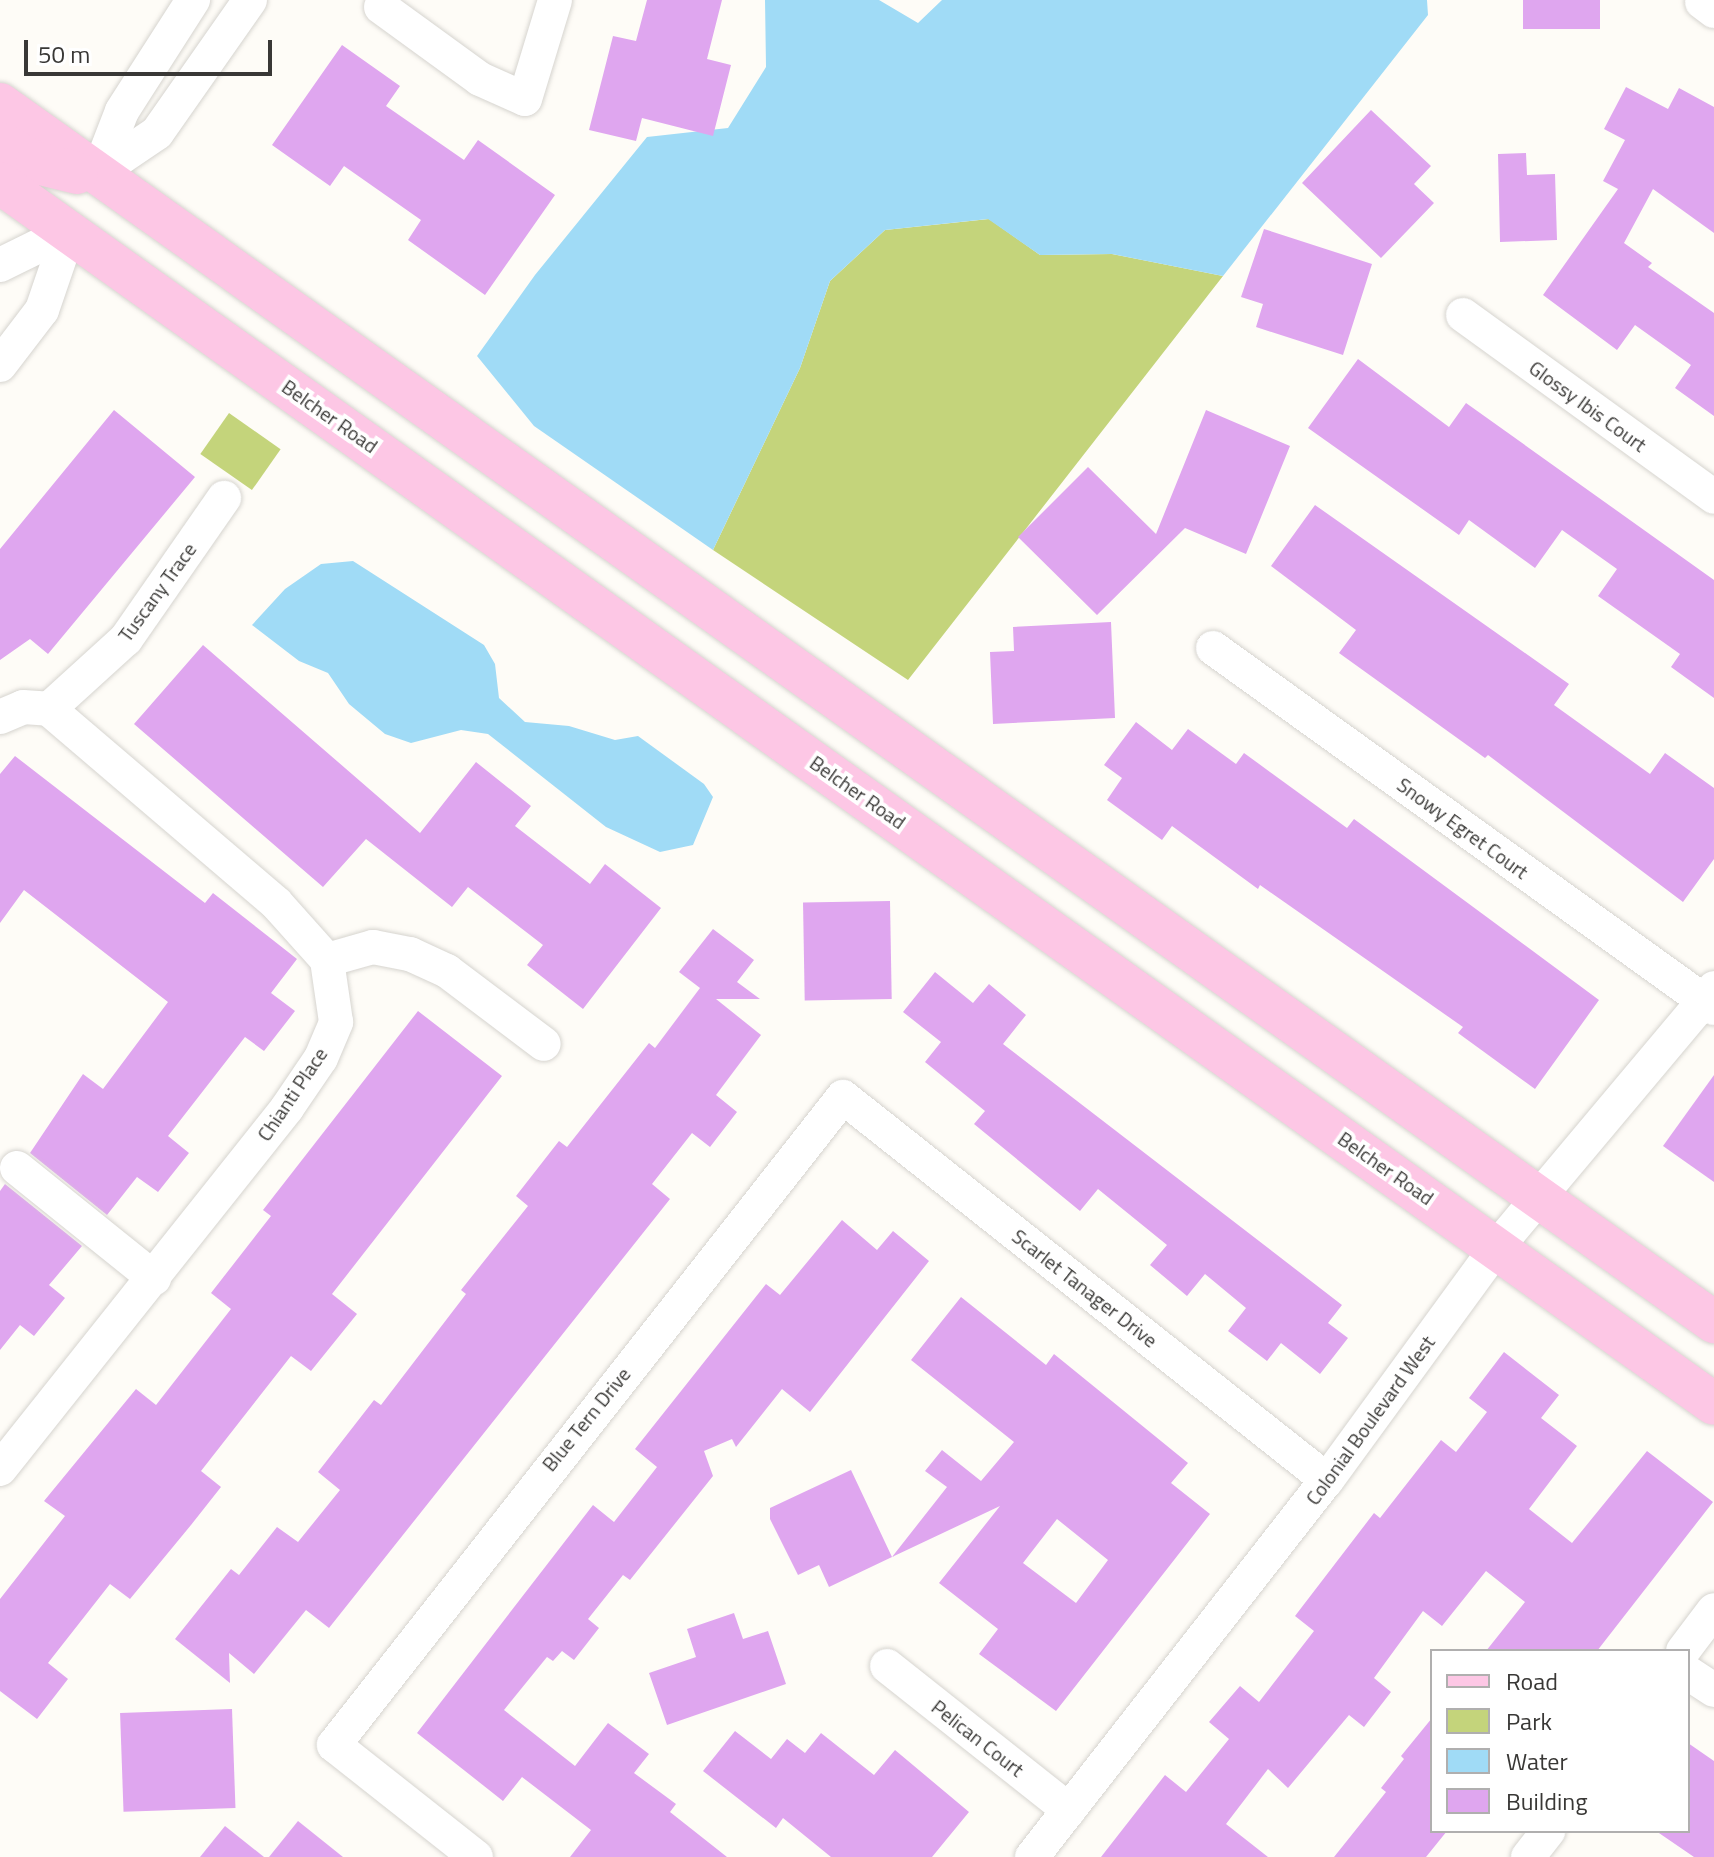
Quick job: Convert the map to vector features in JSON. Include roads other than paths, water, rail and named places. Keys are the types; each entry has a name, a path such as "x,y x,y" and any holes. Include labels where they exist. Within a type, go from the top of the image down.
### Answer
{"main road":[{"path":"0,104 1714,1322"},
{"path":"0,143 65,173 98,173"},
{"name":"Belcher Road","path":"0,183 1714,1404"},
{"path":"69,231 100,223 141,229 252,308 317,330"}],"street":[{"path":"98,173 122,111 193,0"},
{"path":"98,173 157,133 250,0"},
{"path":"381,7 480,79 525,99 555,0"},
{"path":"0,265 69,231"},
{"path":"0,365 42,310 69,231"},
{"name":"Glossy Ibis Court","path":"1463,315 1714,497"},
{"name":"Tuscany Trace","path":"49,709 126,639 224,498"},
{"name":"Snowy Egret Court","path":"1213,648 1710,998"},
{"path":"0,717 23,707 49,709 276,903 327,960 373,947 410,954 447,971 544,1044"},
{"name":"Chianti Place","path":"0,1469 154,1278 321,1058 336,1022 327,960"},
{"name":"Colonial Boulevard West","path":"1032,1857 1327,1480 1497,1247 1710,998"},
{"name":"Scarlet Tanager Drive","path":"843,1097 1327,1480"},
{"name":"Blue Tern Drive","path":"476,1857 334,1745 843,1097"},
{"path":"17,1168 154,1278"},
{"path":"1685,1649 1714,1610"},
{"name":"Pelican Court","path":"887,1666 1069,1810"},
{"path":"1690,1674 1714,1690"},
{"path":"1528,1857 1546,1833"}],"water":[{"path":"765,0 879,0 918,23 942,0 1427,0 1428,15 1223,276 1112,254 1040,255 988,219 885,230 830,281 800,368 713,550 534,426 477,356 535,275 647,137 728,128 766,67"},
{"path":"353,561 484,645 495,664 499,698 525,722 569,726 615,740 638,736 704,784 713,797 693,845 660,852 606,827 488,734 461,730 411,743 385,734 349,704 328,673 299,661 252,625 285,589 321,564"}]}
